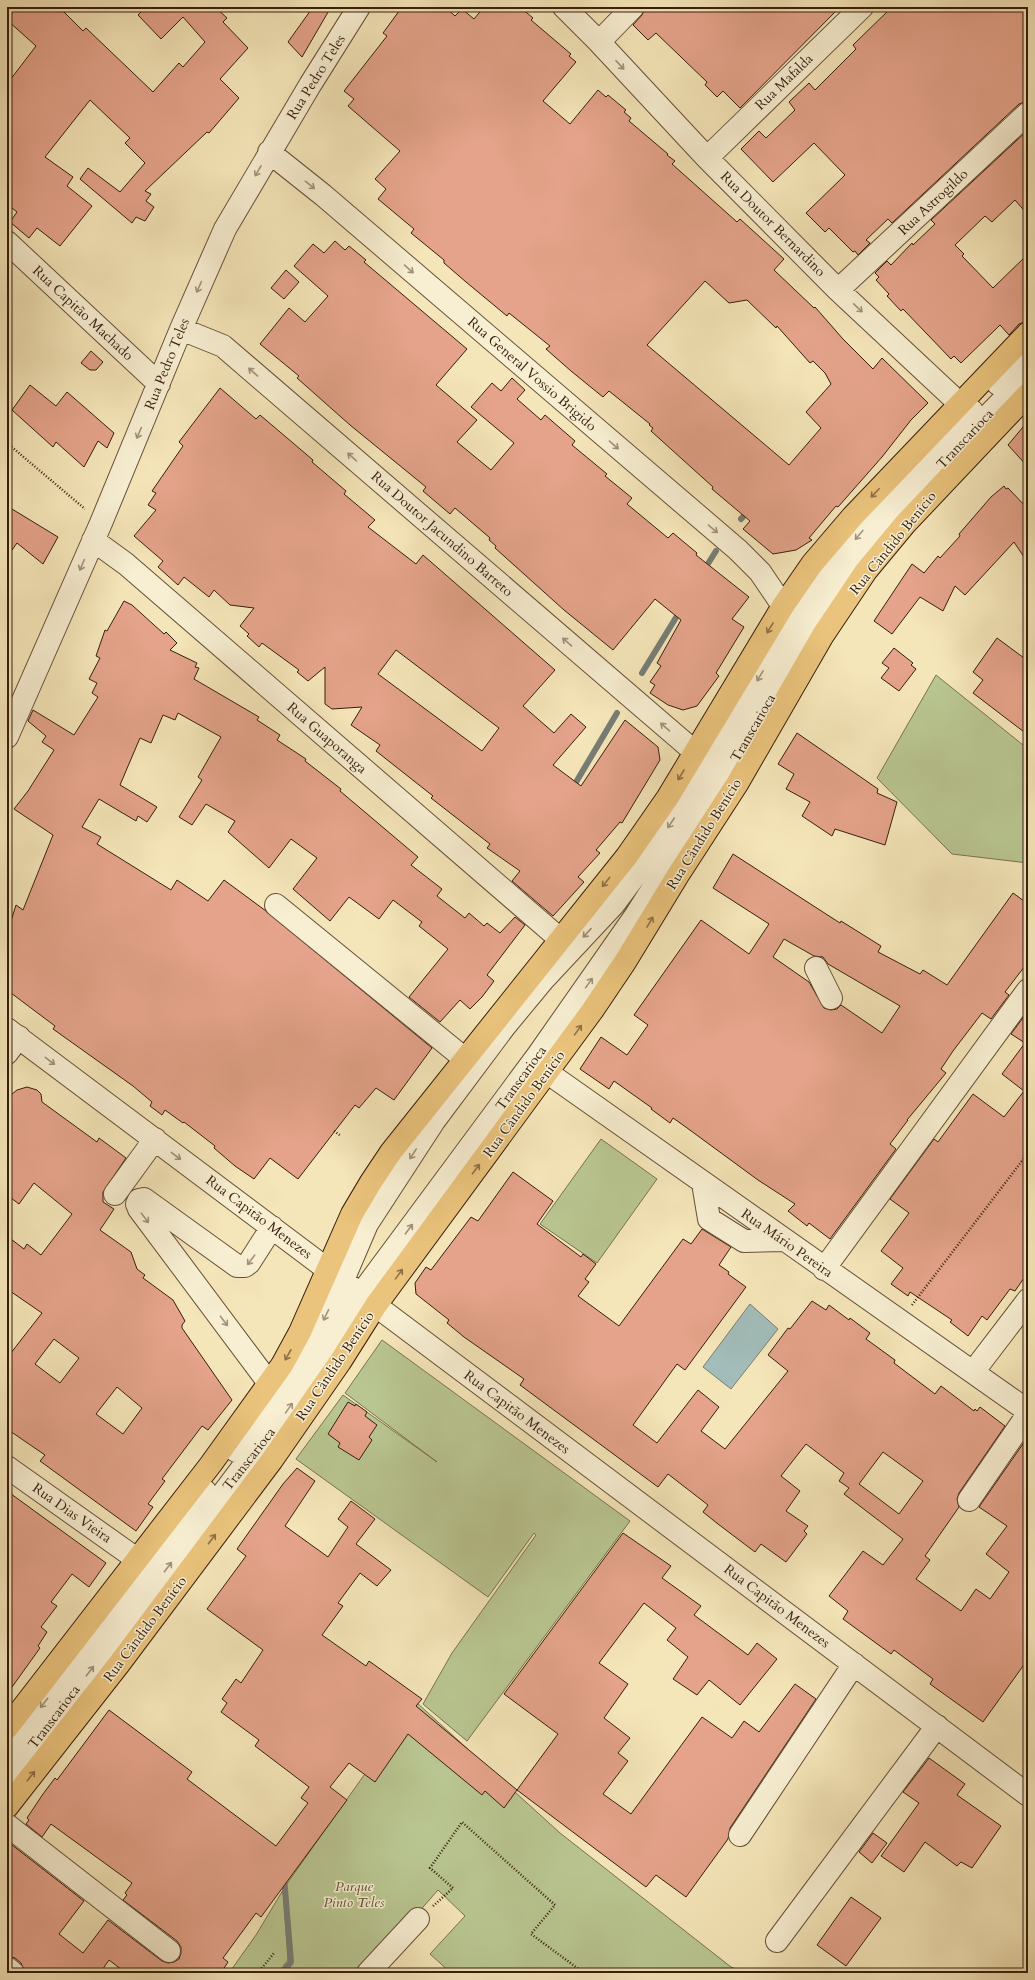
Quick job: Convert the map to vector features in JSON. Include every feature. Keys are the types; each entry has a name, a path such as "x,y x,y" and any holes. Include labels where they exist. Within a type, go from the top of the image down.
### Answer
{"main road":[{"name":"Rua Cândido Benício","path":"7,1806 119,1664 272,1460 340,1362 369,1300 548,1073 625,962 678,875 737,784 823,635 866,571 905,524 978,415 1028,333"},
{"name":"Rua Cândido Benício","path":"7,1728 211,1464 282,1365 335,1274 342,1234 370,1182 391,1152 627,856 668,797 783,606 812,564 853,516 978,415 1028,394"}],"street":[{"name":"Rua Pedro Teles","path":"7,737 97,531 181,329 225,229 269,152 360,7"},
{"name":"Rua Doutor Bernardino","path":"564,7 599,42 707,158 838,290 978,415"},
{"path":"599,42 633,7"},
{"name":"Rua Mafalda","path":"707,158 862,7"},
{"name":"Rua Astrogildo","path":"838,290 1028,114"},
{"name":"Rua General Vossio Brigido","path":"269,152 323,195 738,550 760,572 783,606"},
{"name":"Rua Capitão Machado","path":"7,242 159,384"},
{"name":"Rua Doutor Jacundino Barreto","path":"181,329 223,346 695,752"},
{"name":"Transcarioca","path":"7,1780 253,1453 289,1409 369,1300 636,915 729,769 811,626 857,563 1028,353"},
{"name":"Transcarioca","path":"7,1751 295,1373 335,1274 434,1121 510,1020 543,980 614,904 643,865 682,806 796,618 826,575 897,490 949,432 978,415 1028,374"},
{"name":"Rua Guaporanga","path":"97,531 126,564 560,939"},
{"path":"276,905 465,1059"},
{"path":"816,968 831,998"},
{"path":"824,1269 1028,990"},
{"name":"Rua Capitão Menezes","path":"11,1040 155,1139 1028,1795"},
{"name":"Rua Mário Pereira","path":"548,1073 824,1269 1028,1410"},
{"path":"115,1194 155,1139"},
{"path":"269,1383 138,1209 137,1204 139,1200 144,1199 237,1266 246,1266 249,1263 272,1227"},
{"path":"973,1372 1028,1300"},
{"path":"969,1500 1028,1414"},
{"name":"Rua Dias Vieira","path":"7,1467 138,1560"},
{"path":"740,1835 854,1664"},
{"path":"777,1941 937,1726"},
{"path":"7,1826 169,1951"},
{"path":"368,1973 418,1920"},
{"path":"7,1968 13,1973"}],"path":[{"path":"7,443 97,531"},
{"path":"334,1131 341,1136"},
{"path":"900,1321 1028,1153"},
{"path":"418,1920 454,1888 430,1868 462,1822 555,1905 531,1934 584,1973"},
{"path":"258,1973 274,1952"}],"green space":[{"path":"936,675 1028,749 1028,863 952,854 877,778"},
{"path":"601,1139 657,1179 597,1263 540,1224"},
{"path":"382,1340 630,1521 467,1741 423,1704 452,1653 536,1535 534,1533 488,1597 296,1459 343,1395 437,1462 345,1393"},
{"name":"Parque Pinto Teles","path":"416,1702 560,1833 731,1967 746,1973 451,1973 430,1954 465,1916 438,1890 365,1973 284,1973 292,1963 286,1885"},
{"path":"283,1890 288,1960 278,1973 229,1973 256,1935"}],"water":[{"path":"750,1304 778,1329 731,1389 703,1367"}],"building":[{"path":"7,7 59,7 83,31 86,28 153,92 179,63 183,67 205,42 183,17 161,39 138,15 146,7 215,7 227,18 223,22 248,48 220,79 239,98 209,133 207,132 145,191 151,194 146,201 154,207 145,221 136,217 132,223 80,179 88,168 120,192 145,163 125,143 130,138 90,100 45,157 73,177 67,186 92,206 60,246 37,228 29,238 10,222 17,212 7,204 7,84 36,46 7,20"},
{"path":"313,7 331,7 302,57 288,42"},
{"path":"402,7 445,7 455,16 462,9 474,19 484,7 520,7 533,18 531,20 571,54 569,56 576,62 543,101 570,124 598,90 606,97 608,95 626,110 624,112 631,118 629,121 675,161 672,164 737,222 740,219 784,259 774,270 814,308 815,307 843,339 873,369 882,358 928,403 911,420 882,457 838,507 836,506 809,538 812,540 796,550 773,554 743,529 750,521 712,489 713,487 651,431 653,428 649,425 650,424 609,391 603,397 571,371 546,349 550,346 509,313 507,316 466,282 444,263 444,260 411,233 414,229 378,199 386,189 375,179 400,151 348,106 354,99 344,91 387,36 383,33","holes":["705,281 729,303 747,300 776,328 777,326 810,363 813,361 825,373 831,384 806,412 821,428 789,465 647,345"]},
{"path":"645,7 840,7 740,108 723,91 717,97 705,85 707,82 656,33 648,40 633,25 642,15"},
{"path":"892,7 1028,7 1028,101 1019,104 892,223 888,219 866,240 870,243 858,255 855,251 853,252 829,228 825,232 806,213 845,175 814,143 773,182 741,149 759,131 766,138 795,110 789,102 809,83 815,90 856,49 853,45"},
{"path":"1028,130 1028,215 1015,200 992,222 985,216 955,245 964,254 962,256 993,288 1028,254 1028,321 1019,324 1009,335 1000,325 961,363 954,356 951,359 903,309 901,311 887,296 889,294 876,280 879,277 875,273 887,261 891,265 912,243 913,245 935,224 931,220"},
{"path":"335,241 345,250 349,246 366,260 364,262 467,349 436,385 477,420 457,442 491,470 514,443 471,407 492,383 501,391 512,378 525,390 517,399 541,420 545,415 575,441 572,445 607,474 605,476 632,498 627,504 668,538 673,533 697,553 696,555 749,597 732,619 744,627 716,673 719,676 697,706 683,710 668,705 650,693 655,685 650,682 661,666 657,663 681,620 655,599 613,650 564,610 495,548 496,546 489,540 490,538 455,508 450,514 423,491 426,487 350,425 297,378 299,376 260,344 289,308 305,322 328,296 294,266 313,244 324,253"},
{"path":"286,270 299,282 284,299 271,288"},
{"path":"91,351 103,362 96,370 90,370 81,363"},
{"path":"30,385 56,406 67,392 114,433 107,448 98,441 84,467 56,442 53,447 12,410"},
{"path":"220,388 256,419 260,415 313,460 312,462 346,491 344,494 375,520 368,527 416,564 423,555 555,670 523,706 554,733 571,714 586,727 553,765 581,786 625,720 658,747 660,760 622,823 620,822 596,850 600,853 578,877 584,882 553,916 512,881 520,871 487,848 490,844 431,798 433,796 376,751 380,745 351,725 362,707 332,709 325,704 325,667 308,681 297,672 299,670 262,643 259,647 247,636 249,634 240,626 254,608 230,605 214,590 209,597 184,577 178,585 158,567 163,561 134,536 156,510 148,505 156,493 152,491 183,446 179,442","holes":["396,650 499,728 482,751 378,674"]},
{"path":"1028,421 1028,467 1008,445"},
{"path":"1004,486 1006,489 1008,488 1028,509 1028,563 1014,542 965,595 955,586 943,611 920,597 892,634 874,621 912,564 924,573 938,556 940,558 960,536 959,534 991,497"},
{"path":"7,506 58,537 43,564 17,543 7,557"},
{"path":"124,601 132,605 164,634 166,632 177,643 170,650 197,663 195,667 199,668 194,679 259,717 257,720 280,735 277,740 306,759 305,761 341,789 340,791 418,857 411,865 442,889 437,896 465,918 469,913 484,926 487,923 500,933 515,917 525,925 487,975 494,981 482,997 470,1009 460,1000 440,1022 409,997 448,949 419,926 422,922 393,900 379,919 349,897 330,921 293,889 317,858 291,839 269,868 228,832 235,821 206,804 192,825 179,817 202,780 198,777 221,737 178,713 175,720 163,715 151,743 140,738 120,785 157,807 147,822 138,816 136,821 99,799 82,827 101,837 97,844 171,890 177,880 208,901 224,880 266,911 432,1048 394,1100 376,1088 359,1108 355,1105 298,1179 270,1158 254,1179 235,1166 214,1148 215,1146 184,1122 183,1123 165,1110 162,1115 150,1106 152,1102 133,1086 53,1029 55,1026 7,990 7,934 16,905 23,910 53,835 14,809 28,791 54,750 42,742 46,736 28,721 33,710 74,735 98,697 92,693 97,683 89,679 100,658 96,656 105,630 107,631"},
{"path":"997,638 1028,661 1028,735 973,693 983,680 973,672"},
{"path":"894,648 913,663 911,665 916,669 899,691 881,678 889,668 882,663"},
{"path":"797,733 878,789 877,793 897,802 885,845 835,829 832,836 802,816 810,802 786,789 794,774 778,764"},
{"path":"733,854 840,923 841,921 881,946 878,952 920,974 923,970 947,985 1013,893 1028,904 1028,962 1005,992 1009,995 991,1019 982,1013 953,1051 941,1069 946,1073 907,1120 890,1144 896,1149 830,1239 809,1223 807,1226 788,1211 795,1204 758,1180 673,1118 670,1123 614,1081 609,1089 580,1069 601,1037 627,1055 648,1025 634,1015 701,920 749,954 769,924 713,888","holes":["784,939 814,956 823,957 828,964 900,1006 882,1033 841,1005 837,1009 831,1010 824,1008 809,982 773,957"]},
{"path":"1025,1015 1028,1017 1028,1272 1015,1291 1010,1289 987,1320 982,1316 968,1336 950,1322 952,1320 910,1292 908,1296 891,1284 903,1268 881,1251 909,1213 890,1199 934,1139 938,1142 973,1094 1004,1117 1024,1091 1002,1074 1025,1043 1011,1034"},
{"path":"27,1087 37,1090 41,1094 42,1102 97,1142 99,1138 126,1158 103,1192 103,1202 114,1209 100,1230 131,1252 137,1269 145,1275 143,1278 173,1300 185,1321 182,1328 232,1400 208,1430 202,1426 162,1479 165,1481 148,1504 153,1507 136,1531 40,1461 45,1455 7,1429 7,1358 42,1313 7,1289 7,1236 24,1249 27,1244 41,1255 72,1214 34,1183 19,1204 7,1195 7,1098 17,1090","holes":["54,1339 79,1358 60,1383 35,1364","117,1387 142,1408 123,1434 96,1414"]},
{"path":"513,1172 553,1201 537,1224 581,1257 583,1254 596,1264 585,1279 589,1282 578,1296 619,1326 683,1239 691,1244 702,1229 731,1247 719,1265 729,1272 728,1274 746,1287 685,1370 677,1364 633,1425 657,1443 698,1390 719,1407 701,1431 725,1449 788,1371 768,1355 788,1328 790,1329 812,1301 826,1310 829,1305 870,1333 866,1339 895,1360 894,1363 935,1394 941,1386 974,1411 975,1409 977,1411 980,1407 1005,1426 959,1493 957,1499 959,1507 925,1556 930,1560 916,1579 961,1611 976,1589 990,1599 1009,1572 986,1554 1007,1526 979,1507 1025,1441 1028,1443 1028,1659 983,1722 930,1684 933,1679 894,1650 891,1654 843,1619 848,1611 829,1596 863,1551 883,1565 903,1539 844,1494 849,1488 839,1481 844,1473 806,1444 781,1476 800,1491 786,1511 808,1526 804,1531 807,1534 786,1562 761,1544 755,1552 703,1512 708,1505 668,1474 658,1487 520,1385 524,1379 464,1337 447,1323 449,1320 416,1294 415,1283 426,1267 431,1270 471,1217 478,1221","holes":["883,1452 923,1481 899,1514 859,1484"]},
{"path":"348,1402 355,1406 356,1404 367,1412 365,1416 377,1425 369,1437 372,1440 359,1460 338,1447 340,1443 328,1434"},
{"path":"297,1468 315,1481 285,1526 328,1557 348,1527 338,1519 351,1501 375,1519 356,1544 391,1570 377,1586 360,1573 338,1603 343,1606 322,1635 366,1666 369,1661 422,1699 416,1706 517,1790 504,1808 485,1791 482,1795 408,1734 375,1782 349,1763 330,1787 347,1800 261,1917 256,1913 223,1958 228,1962 221,1973 126,1973 109,1960 100,1973 25,1973 21,1963 15,1958 7,1956 7,1852 12,1845 84,1901 59,1934 83,1953 108,1920 162,1961 168,1963 174,1962 179,1959 181,1953 181,1947 177,1941 123,1900 127,1895 125,1893 132,1883 51,1824 42,1837 26,1824 29,1820 27,1818 43,1794 55,1778 57,1780 109,1710 192,1772 187,1779 276,1846 308,1803 301,1798 309,1787 255,1746 259,1740 221,1712 227,1703 222,1699 236,1679 241,1683 263,1650 207,1609 246,1556 237,1549 283,1484"},
{"path":"7,1491 106,1563 89,1587 72,1574 51,1602 57,1606 41,1627 47,1632 38,1646 40,1648 7,1694"},
{"path":"623,1533 671,1566 662,1578 701,1606 694,1615 748,1655 757,1643 777,1659 740,1705 709,1680 697,1695 673,1679 688,1657 667,1640 676,1628 644,1603 599,1663 628,1684 604,1718 630,1738 618,1753 628,1761 603,1794 631,1814 702,1717 732,1738 744,1721 759,1732 795,1684 816,1699 730,1828 728,1839 686,1897 656,1875 646,1887 517,1790 558,1734 504,1694"},
{"path":"929,1758 965,1784 957,1795 1001,1826 972,1868 961,1862 957,1866 925,1842 904,1872 881,1856 919,1803 903,1792"},
{"path":"873,1833 887,1843 872,1863 859,1852"},
{"path":"851,1897 881,1918 846,1966 817,1945"}],"waterway":[{"path":"741,519 749,510"},
{"path":"704,570 716,551"},
{"path":"642,673 680,611"},
{"path":"572,789 617,713"},
{"path":"282,1973 291,1962 284,1877"}]}
